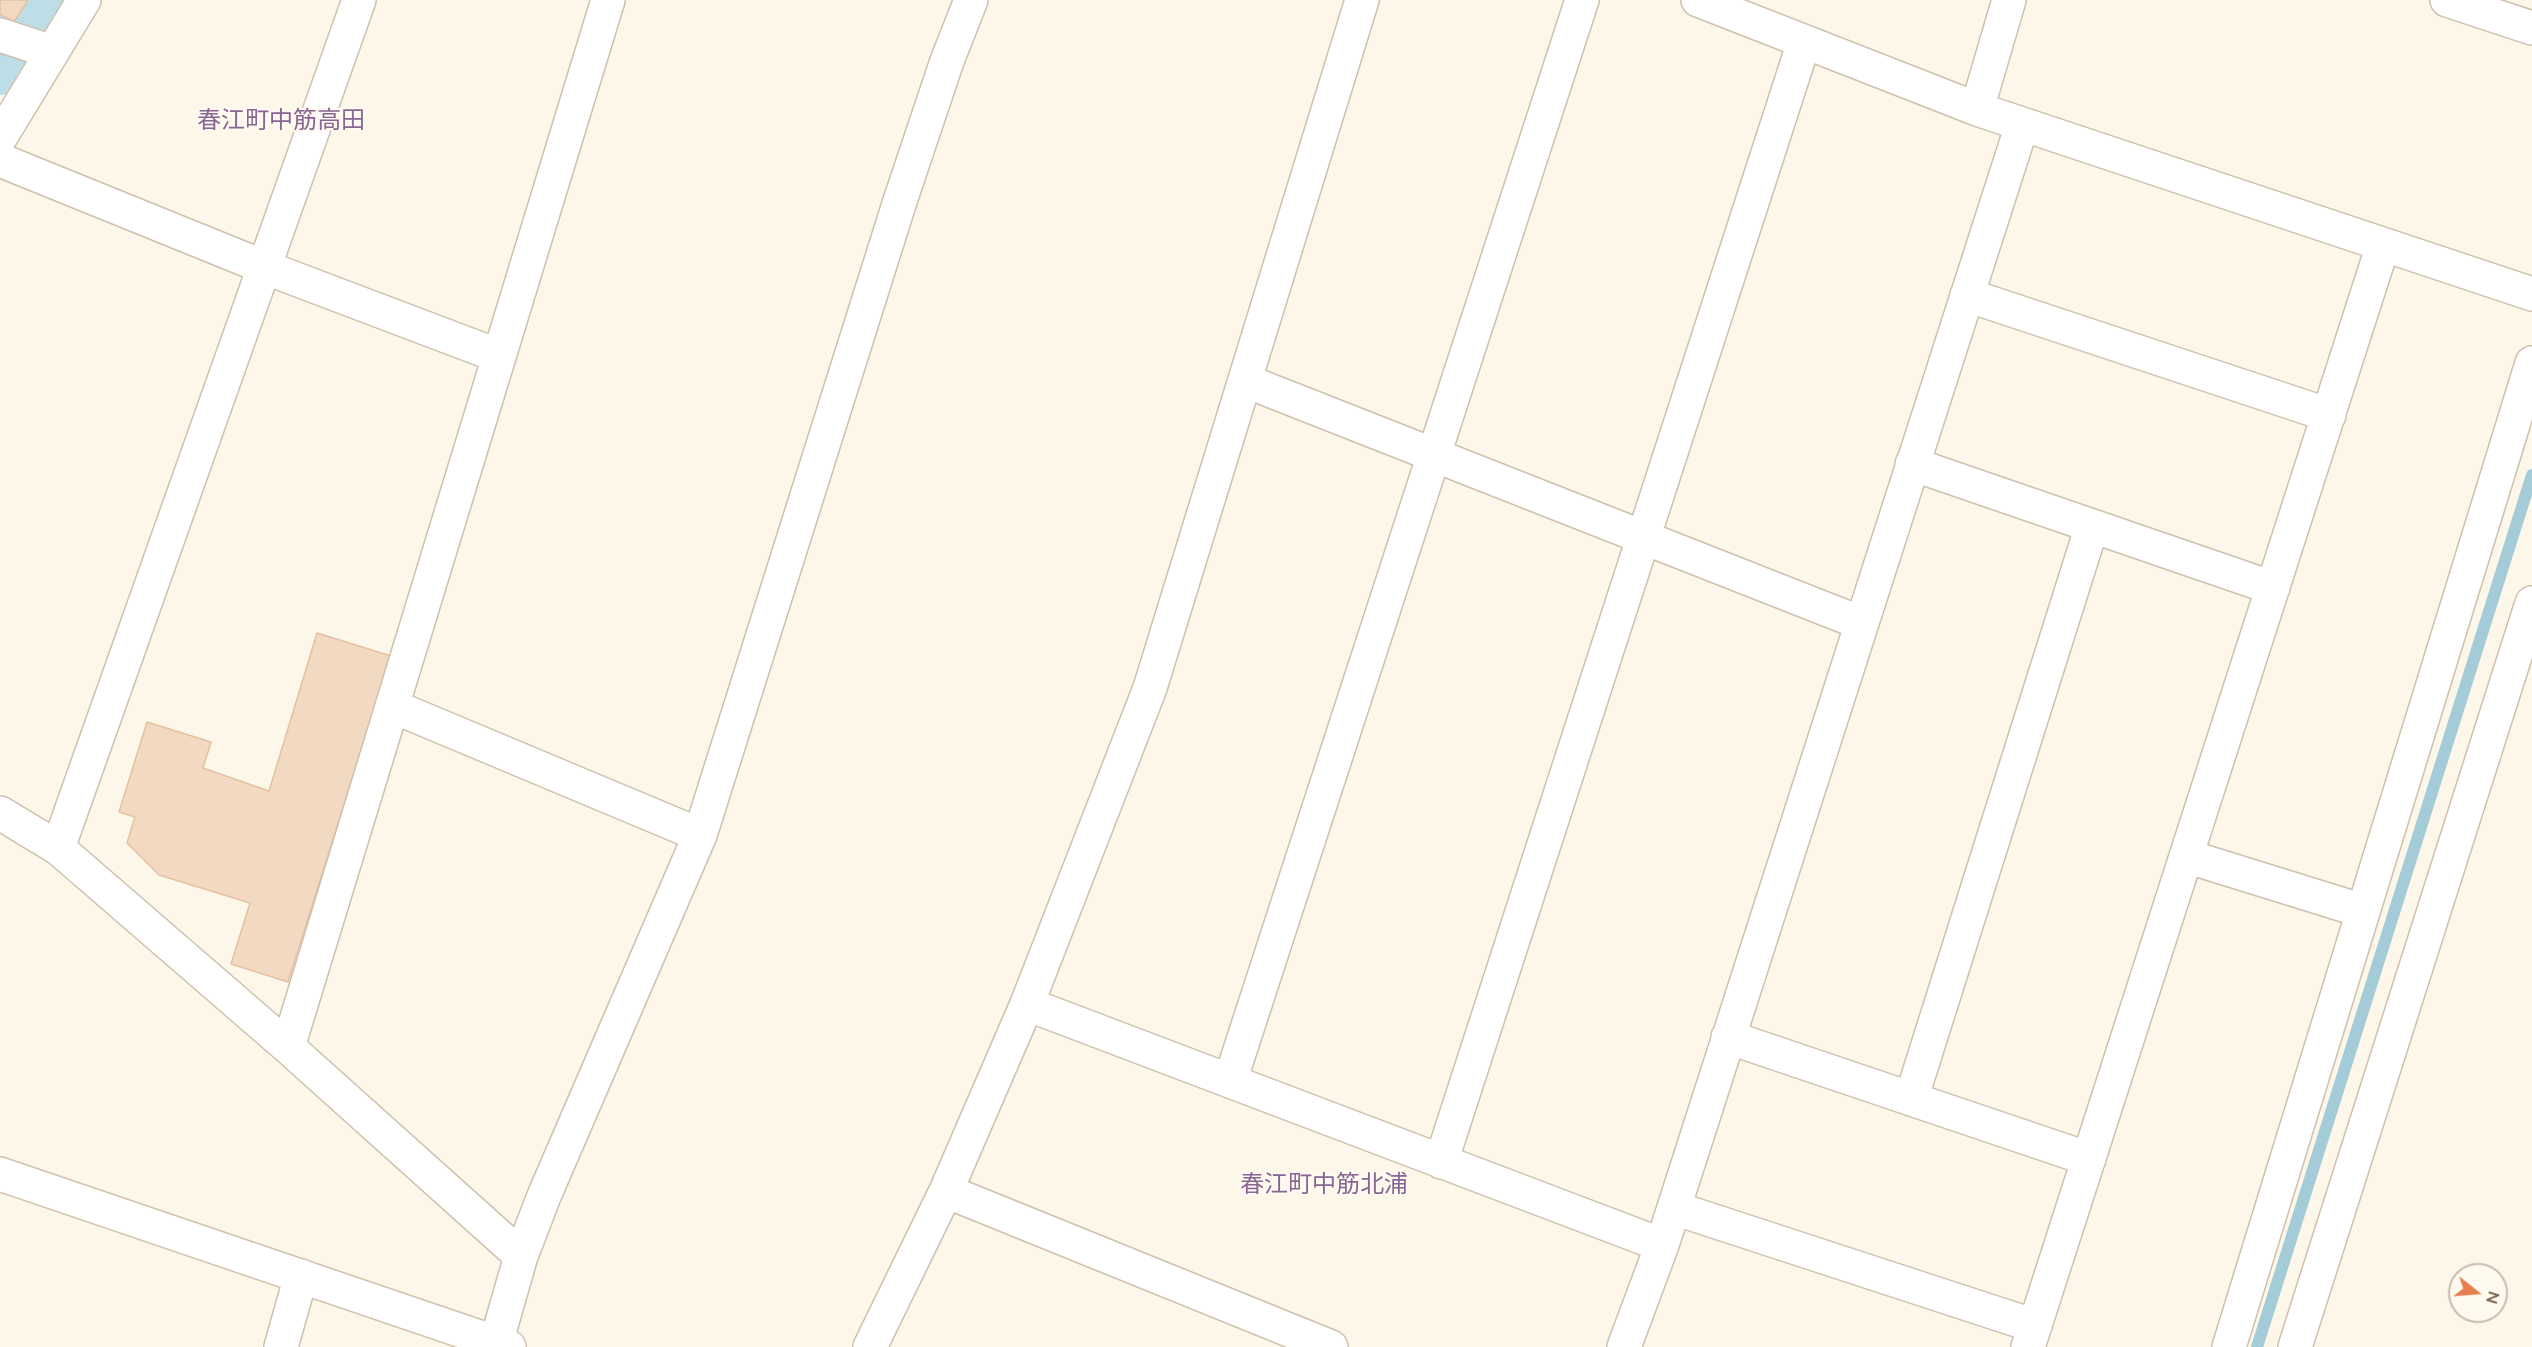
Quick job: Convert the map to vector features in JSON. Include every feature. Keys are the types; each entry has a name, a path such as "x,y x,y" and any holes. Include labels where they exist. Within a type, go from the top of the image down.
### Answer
{"street":[{"path":"0,138 84,0"},
{"path":"58,848 359,0"},
{"path":"288,1047 608,0"},
{"path":"0,1174 502,1345 521,1256 544,1196 700,835 900,201 947,61 971,0"},
{"path":"870,1347 946,1191 1027,1004 1150,688 1362,0"},
{"path":"1230,1081 1432,454 1582,0"},
{"path":"1698,0 1977,110 2532,294"},
{"path":"1977,110 2009,0"},
{"path":"2447,0 2532,28"},
{"path":"0,35 52,52"},
{"path":"1441,1162 1641,537 1804,42"},
{"path":"1624,1347 1662,1245 2022,125"},
{"path":"0,160 264,267 500,356"},
{"path":"1674,1208 2032,1336 2384,245"},
{"path":"1967,295 2329,415"},
{"path":"2229,1347 2532,363"},
{"path":"1246,381 1861,623"},
{"path":"1912,464 2273,588"},
{"path":"1911,1099 2092,526"},
{"path":"2295,1347 2532,603"},
{"path":"392,706 700,835"},
{"path":"0,813 58,848 288,1047 521,1256"},
{"path":"2186,856 2363,911"},
{"path":"1027,1004 1662,1245"},
{"path":"1728,1037 2089,1159"},
{"path":"946,1191 1331,1347"},
{"path":"281,1347 301,1276"}],"building":[{"path":"0,0 28,0 14,22 0,14"},
{"path":"317,633 391,656 288,982 231,964 250,903 159,875 127,843 135,817 119,812 147,722 211,742 203,768 269,791"}],"waterway":[{"path":"0,60 37,0"},
{"path":"2257,1347 2532,475"}],"district":[{"name":"春江町中筋高田","path":"281,121"},
{"name":"春江町中筋北浦","path":"1324,1185"}]}
